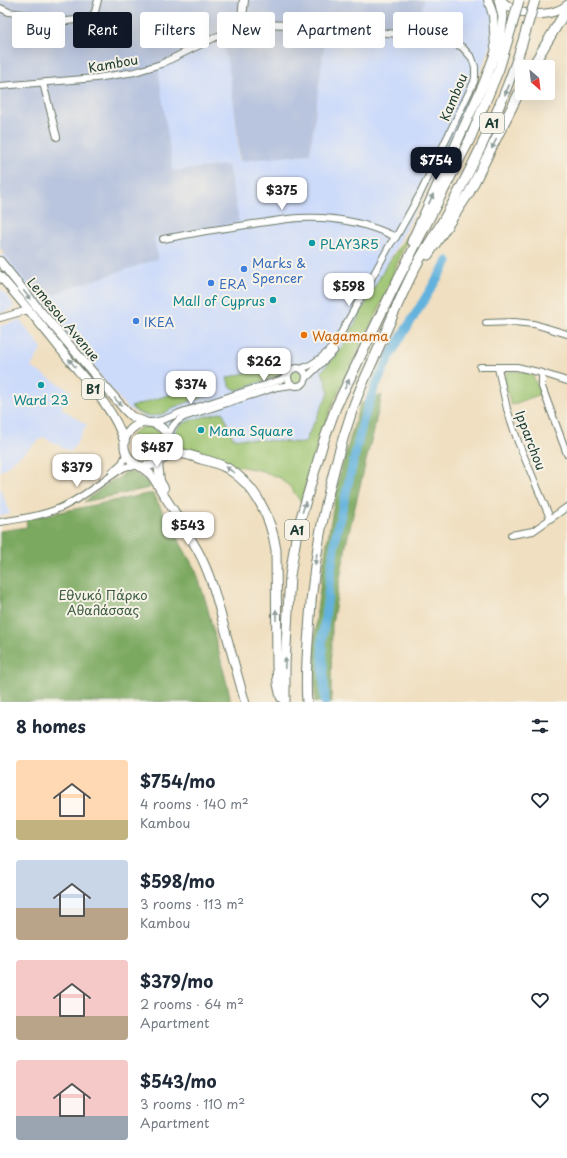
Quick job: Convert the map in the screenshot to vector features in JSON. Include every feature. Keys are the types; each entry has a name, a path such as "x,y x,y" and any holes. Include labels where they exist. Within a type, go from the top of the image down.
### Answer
{"highway":[{"path":"394,287 409,247 481,90 495,54 500,39 503,17 500,0"},
{"name":"A1","path":"284,702 290,576 297,531 323,443 336,407 394,287 470,139 499,69 519,0"},
{"name":"A1","path":"307,702 306,666 310,605 315,567 328,494 352,409 416,267 447,214 482,145 509,84 535,0"},
{"path":"536,60 567,9"},
{"path":"397,308 425,260 469,193 516,100"},
{"path":"160,461 173,454 183,454 220,465 236,474 245,482 262,506 272,532 276,550 277,666 278,684 284,702"}],"main road":[{"path":"243,12 244,0"},
{"path":"488,0 493,15 496,38 495,54"},
{"path":"500,0 518,11 532,14 553,12 564,8 567,5"},
{"name":"Lemesou Avenue","path":"0,261 37,307 125,410 131,416 147,422"},
{"name":"Lemesou Avenue","path":"0,276 89,384 110,412 118,425 124,442"},
{"path":"124,442 126,434 131,428 138,424 147,422"},
{"name":"B1","path":"147,422 160,427 165,432 167,438"},
{"path":"140,466 152,466 160,461 166,452 168,445 167,438"},
{"name":"B1","path":"124,442 126,455"},
{"path":"126,455 150,474 184,526 207,570 214,588 245,702"},
{"path":"160,461 160,481 191,530 216,580 249,702"}],"street":[{"path":"0,8 9,12 67,21 91,17 95,12 98,0"},
{"name":"Kambou","path":"275,24 408,35 451,42 462,47 470,54 475,67 474,82 420,194 335,344 315,362 301,369"},
{"name":"Kambou","path":"0,86 96,78 135,72 160,64 217,37"},
{"path":"43,83 56,137"},
{"path":"163,238 209,230 299,218 332,218 360,223 379,229 396,237"},
{"name":"Kambou","path":"306,378 332,353 340,341 393,246 396,237"},
{"path":"0,318 28,310"},
{"path":"486,323 514,322 534,324 567,334"},
{"path":"480,367 518,367 567,381"},
{"path":"147,422 156,422 280,380 296,368 304,371 306,378 303,385 295,387 292,385 277,387 184,417 175,422 167,438"},
{"name":"Ipparchou","path":"498,368 518,442 550,518"},
{"path":"542,373 542,387 565,445 567,454"},
{"path":"287,376 289,383 292,385"},
{"path":"102,482 122,463 126,455"},
{"path":"0,522 33,516 60,508 82,496 125,467 140,466"},
{"path":"511,535 533,531 567,507"}],"shaded area":[{"path":"0,0 423,0 421,12 393,12 393,29 385,29 385,12 283,12 283,48 324,48 310,154 240,161 235,112 225,48 275,48 275,12 217,12 217,42 209,45 209,12 140,12 140,48 203,48 158,68 173,171 228,165 239,222 154,237 158,259 64,290 40,300 0,248"},
{"path":"235,0 234,12 221,12"},
{"path":"423,0 486,0 496,21 489,51 451,140 403,235 340,351 322,371 329,391 305,443 233,438 223,412 191,420 180,425 173,434 163,424 147,419 126,407 47,311 21,285 0,257 116,220 155,67 178,48 209,48 209,22 217,15 217,48 232,48 230,76 239,160 310,154 324,48 385,48 385,29 393,29 393,48 463,48 463,12 421,12"},
{"path":"0,288 14,306 13,309 0,313"},
{"path":"20,320 42,348 31,367 71,391 61,408 87,425 71,452 43,437 0,472 0,326"},
{"path":"0,487 10,514 0,516"}],"green space":[{"path":"410,232 379,309 332,406 317,445 301,502 290,487 280,478 263,471 223,463 175,449 173,434 180,425 191,420 223,412 233,438 305,443 329,392 322,371 340,351 386,266"},
{"path":"279,363 281,369 285,368 281,375 237,390 230,387 227,378"},
{"path":"296,370 301,372 303,377 301,382 296,384 291,382 289,377 291,372"},
{"path":"511,371 532,374 541,394 511,405 504,379 507,372"},
{"path":"203,384 207,396 174,407 165,413 151,416 144,415 131,407"},
{"path":"382,395 347,540 332,624 332,702 315,702 314,647 317,610 338,480 360,404"},
{"path":"147,427 160,432 165,445 160,458 147,463 134,458 129,445 134,432"},
{"path":"126,472 140,476 150,486 149,488 84,502 114,479 116,480"},
{"name":"Εθνικό Πάρκο Αθαλάσσας","path":"153,494 196,571 206,602 230,696 230,702 0,702 0,531 27,527 26,519"}],"waterway":[{"path":"325,702 322,642 330,578 336,535 363,421 375,386 392,352 448,261"}],"place":[{"name":"PLAY3R5","path":"312,243"},
{"name":"Marks & Spencer","path":"244,269"},
{"name":"ERA","path":"211,283"},
{"name":"Mall of Cyprus","path":"273,300"},
{"name":"IKEA","path":"136,321"},
{"name":"Wagamama","path":"304,335"},
{"name":"Ward 23","path":"41,385"},
{"name":"Mana Square","path":"201,430"}]}
